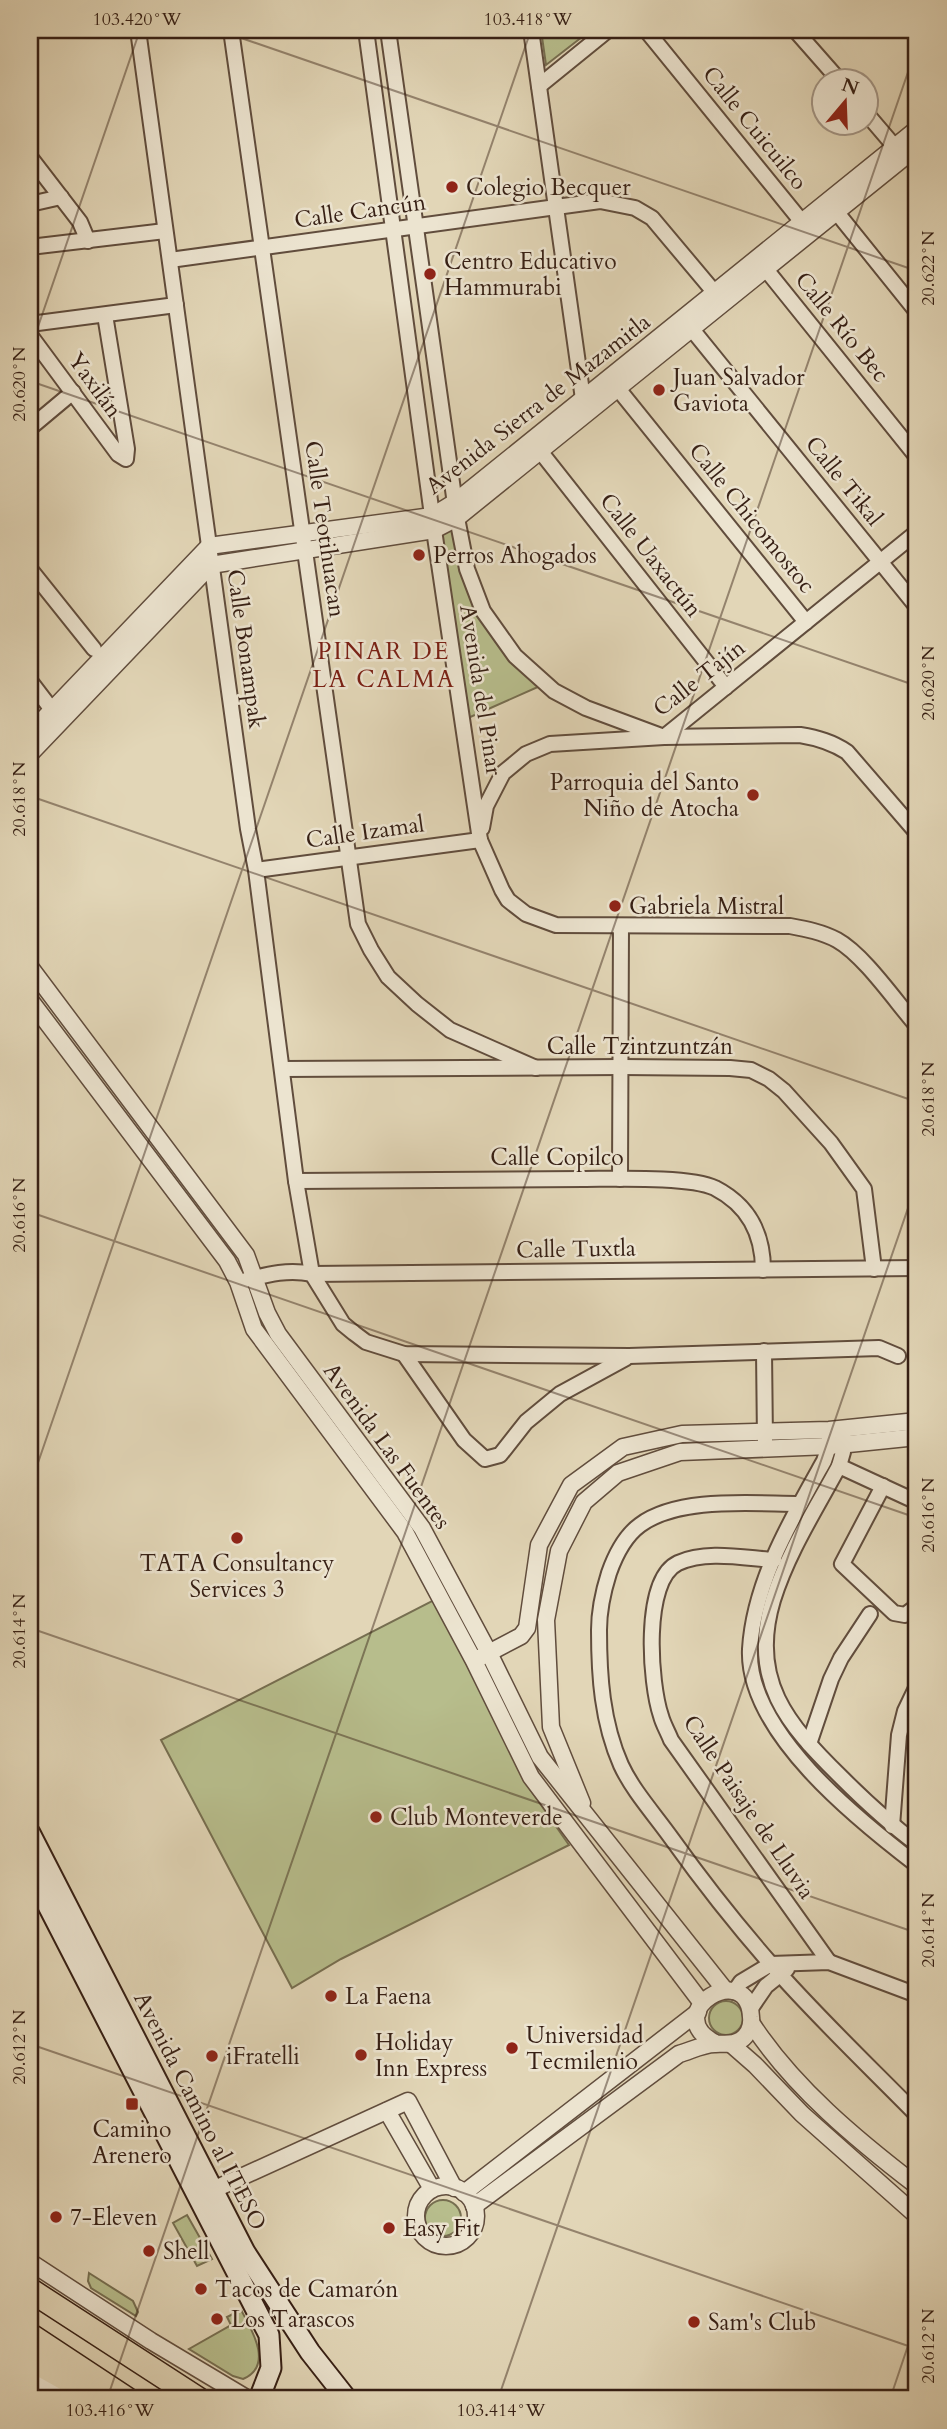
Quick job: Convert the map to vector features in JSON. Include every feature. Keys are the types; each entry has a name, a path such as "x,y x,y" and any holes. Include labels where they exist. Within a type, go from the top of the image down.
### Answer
{"highway":[{"path":"30,2290 198,2399"},
{"path":"30,2335 127,2399"},
{"path":"30,2359 102,2399"}],"main road":[{"name":"Avenida Camino al ITESO","path":"30,1833 205,2193 269,2335 271,2368 260,2399"},
{"name":"Avenida Camino al ITESO","path":"30,1871 205,2193 310,2353 347,2399"}],"street":[{"name":"Calle Bonampak","path":"138,30 247,830 256,870 296,1181 312,1274"},
{"name":"Calle Teotihuacan","path":"231,30 358,924 388,977 450,1030 536,1068"},
{"name":"Avenida del Pinar","path":"366,30 433,523 480,839 502,890 508,900 526,914 556,925 790,926 815,931 839,941 860,960 917,1026"},
{"name":"Avenida del Pinar","path":"388,30 456,510 475,593 492,626 515,656 554,691 586,708 664,737 800,736 829,742 847,752 917,832"},
{"path":"531,30 583,399"},
{"path":"539,86 608,30"},
{"name":"Calle Cuicuilco","path":"646,30 802,222"},
{"path":"795,30 827,66"},
{"path":"880,125 910,151"},
{"name":"Avenida Sierra de Mazamitla","path":"211,565 304,542 433,523 456,510 540,451 613,383 761,263 832,207 910,151 917,129"},
{"path":"30,158 80,222 88,241"},
{"path":"30,204 61,197"},
{"name":"Calle Cancún","path":"170,260 600,201 645,212 660,225 718,298"},
{"path":"832,207 917,312"},
{"name":"Avenida Sierra de Mazamitla","path":"761,263 802,222 832,207"},
{"path":"30,247 165,230"},
{"name":"Calle Río Bec","path":"761,263 917,457"},
{"path":"30,324 176,305"},
{"name":"Yaxilán","path":"30,335 118,454 126,459 127,449 105,315"},
{"name":"Calle Tikal","path":"687,323 917,607"},
{"name":"Avenida Sierra de Mazamitla","path":"456,510 583,399 613,383"},
{"name":"Calle Chicomostoc","path":"613,383 806,622"},
{"path":"30,428 73,392"},
{"name":"Calle Uaxactún","path":"540,451 726,687"},
{"name":"Calle Tajín","path":"480,839 486,806 511,764 550,744 664,737 917,532"},
{"name":"Avenida Sierra de Mazamitla","path":"209,546 304,542"},
{"path":"30,754 56,715 209,546"},
{"path":"30,733 56,715 211,565"},
{"path":"30,569 94,649"},
{"path":"30,681 56,715"},
{"name":"Calle Izamal","path":"256,870 480,839"},
{"path":"620,1179 621,926"},
{"name":"Avenida Las Fuentes","path":"30,967 246,1255 267,1313 278,1334 422,1528 481,1657 531,1777 700,2007"},
{"name":"Avenida Las Fuentes","path":"30,1000 228,1261 254,1329 405,1532 540,1757 589,1822 730,1991"},
{"name":"Calle Tzintzuntzán","path":"282,1069 622,1067 751,1070 784,1091 831,1143 864,1189 874,1269"},
{"name":"Calle Copilco","path":"296,1181 620,1179 698,1182 714,1187 730,1197 750,1216 763,1257 763,1270"},
{"name":"Calle Tuxtla","path":"238,1282 283,1271 312,1274 917,1268"},
{"path":"312,1274 343,1324 354,1334 366,1342 404,1354 629,1356 880,1348 898,1356"},
{"path":"764,1351 765,1440"},
{"path":"404,1354 464,1440 485,1459 500,1455 526,1422 561,1394 629,1356"},
{"path":"836,1437 917,1421"},
{"path":"481,1657 521,1636 527,1628 539,1545 571,1485 623,1447 682,1434 765,1440"},
{"path":"836,1437 839,1466 767,1597 766,1650 771,1681 788,1719 809,1744 892,1826 917,1844"},
{"path":"836,1437 774,1560 767,1597 750,1651 754,1679 765,1712 779,1735 832,1792 917,1865"},
{"path":"589,1822 551,1727 546,1620 559,1551 584,1502 618,1473 680,1452 765,1440 917,1437"},
{"path":"839,1466 917,1502"},
{"path":"883,1486 842,1564 894,1614 905,1615 917,1606"},
{"path":"800,1504 713,1504 655,1516 632,1532 613,1562 599,1615 599,1669 604,1706 622,1766 685,1857 776,1969 917,2115"},
{"name":"Calle Paisaje de Lluvia","path":"774,1560 708,1556 675,1564 663,1577 655,1603 652,1628 654,1685 660,1716 671,1740 829,1962"},
{"path":"809,1744 831,1679 841,1658 870,1614"},
{"path":"892,1826 899,1735 905,1711 917,1686"},
{"path":"730,1991 741,1982 793,1964 829,1962 917,1995"},
{"path":"464,2196 679,2054 740,2040 748,2033 751,2016 776,1969"},
{"path":"464,2196 700,2007 712,1993 730,1991 741,1996 767,2047 815,2097 917,2186"},
{"path":"700,2007 699,2027 709,2040 723,2044 755,2065 802,2114 917,2216"},
{"path":"205,2193 408,2101 464,2196 475,2224 465,2239 448,2246 438,2245 421,2233 417,2224 419,2204 432,2189 444,2186 464,2196"},
{"path":"387,2111 432,2189"},
{"path":"30,2262 151,2341 247,2399"},
{"path":"30,2373 69,2399"}],"green space":[{"path":"541,30 591,30 546,65"},
{"path":"454,523 466,580 540,686 468,718 438,532"},
{"name":"Club Monteverde","path":"434,1600 530,1789 569,1845 341,1959 292,1988 161,1740"},
{"path":"726,2001 738,2006 743,2018 738,2030 726,2035 714,2030 709,2018 714,2006"},
{"path":"443,2200 456,2205 461,2218 456,2231 443,2236 430,2231 425,2218 430,2205"},
{"path":"187,2215 212,2259 197,2266 173,2223"},
{"path":"89,2273 133,2301 138,2312 136,2316 91,2288"},
{"path":"241,2310 255,2337 259,2357 252,2373 243,2379 233,2376 189,2349 231,2325 227,2317"}],"place":[{"name":"Colegio Becquer","path":"452,187"},
{"name":"Centro Educativo Hammurabi","path":"430,274"},
{"name":"Juan Salvador Gaviota","path":"659,390"},
{"name":"Perros Ahogados","path":"419,555"},
{"name":"Parroquia del Santo Niño de Atocha","path":"753,795"},
{"name":"Gabriela Mistral","path":"615,906"},
{"name":"TATA Consultancy Services 3","path":"237,1538"},
{"name":"Club Monteverde","path":"376,1817"},
{"name":"La Faena","path":"331,1996"},
{"name":"Universidad Tecmilenio","path":"512,2048"},
{"name":"Holiday Inn Express","path":"361,2055"},
{"name":"iFratelli","path":"212,2056"},
{"name":"Camino Arenero","path":"132,2104"},
{"name":"7-Eleven","path":"56,2217"},
{"name":"Easy Fit","path":"389,2228"},
{"name":"Shell","path":"149,2251"},
{"name":"Tacos de Camarón","path":"201,2289"},
{"name":"Los Tarascos","path":"217,2319"},
{"name":"Sam's Club","path":"694,2322"}],"district":[{"name":"PINAR DE LA CALMA","path":"384,665"}]}
